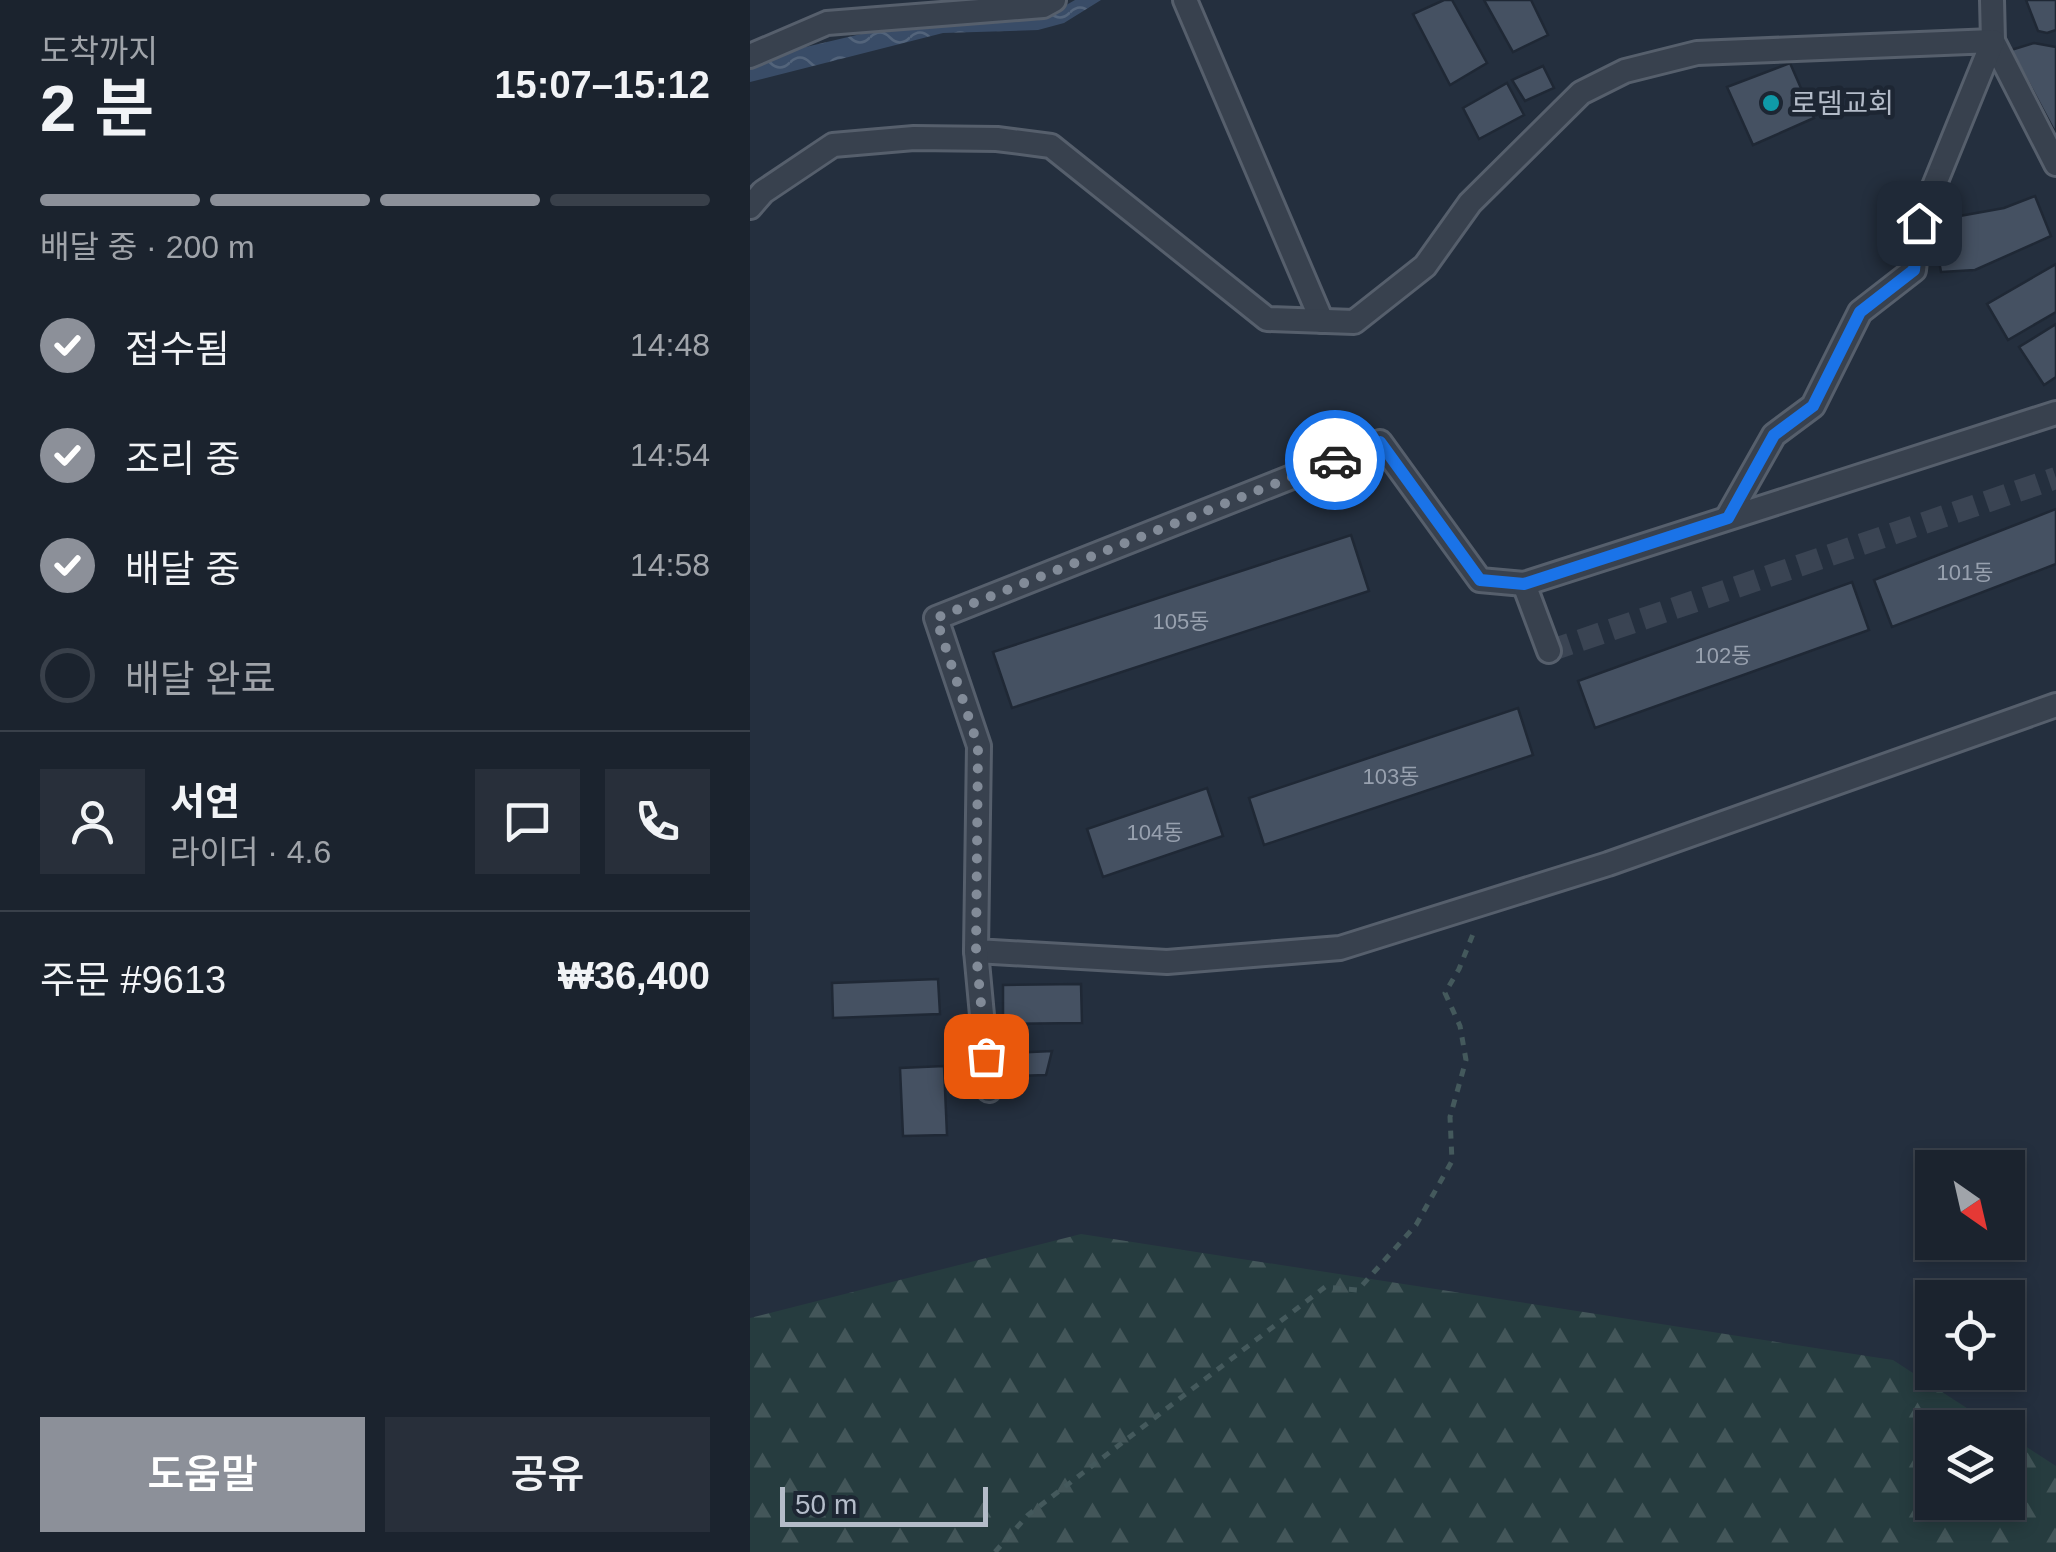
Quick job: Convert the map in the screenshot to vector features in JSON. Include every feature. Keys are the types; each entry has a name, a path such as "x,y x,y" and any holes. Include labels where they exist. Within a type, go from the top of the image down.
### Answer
{"street":[{"path":"750,56 827,24 1044,6 1054,0"},
{"path":"1185,0 1322,321"},
{"path":"1728,518 1774,435 1813,406 1860,312 1914,270 1919,223 1993,41 1992,0"},
{"path":"750,206 833,145 914,138 1051,146 1267,319 1354,322 1425,266 1470,203 1581,93 1625,71 1697,53 1993,41"},
{"path":"1993,41 2056,164"},
{"path":"989,1090 976,952 978,746 936,618 1380,442 1480,580 1524,584 2056,412"},
{"path":"1524,584 1550,652"},
{"path":"976,952 1168,962 1340,948 1608,864 2056,704"}],"path":[{"path":"995,1552 1028,1516 1325,1287 1358,1290 1416,1225 1452,1161 1450,1117 1466,1060 1460,1026 1445,993 1460,969 1476,924"}],"green space":[{"path":"1081,1234 1893,1360 1915,1374 1915,1390 1939,1390 1970,1410 1915,1410 1915,1520 2025,1520 2025,1446 2056,1466 2056,1552 750,1552 750,1318"}],"water":[{"path":"1075,0 1101,0 1064,23 1038,30 943,33 750,82 750,60 861,34 953,23 1040,20"}],"building":[{"path":"1452,0 1487,63 1450,85 1413,14"},
{"path":"1484,0 1531,0 1548,35 1513,52"},
{"path":"2026,0 2056,0 2056,30 2038,31"},
{"path":"2034,43 2056,47 2056,134 2011,50"},
{"name":"로뎀교회","path":"1790,63 1814,118 1753,145 1727,87"},
{"path":"1543,66 1554,88 1525,101 1512,80"},
{"path":"1507,83 1524,115 1479,139 1463,108"},
{"path":"2035,196 2051,236 1975,270 1941,272 1932,221 2004,208"},
{"path":"2056,264 2056,312 2008,340 1987,304"},
{"path":"2056,324 2056,377 2044,385 2019,347"},
{"path":"2056,509 2056,564 1892,627 1874,580"},
{"path":"1351,535 1369,591 1012,708 993,652"},
{"path":"1852,582 1869,630 1595,728 1578,681"},
{"path":"1518,708 1533,755 1264,845 1249,798"},
{"path":"1207,788 1223,836 1103,877 1087,829"},
{"path":"938,979 940,1014 833,1018 832,983"},
{"path":"1081,984 1082,1023 1003,1024 1003,985"},
{"path":"1052,1051 1046,1075 1013,1076 1013,1053"},
{"path":"944,1066 947,1135 903,1136 900,1068"}],"tunnel":[{"path":"1549,651 2056,478"}],"way so far":[{"path":"986,1056 976,952 978,746 936,618 1335,460"}],"place":[{"name":"로뎀교회","path":"1771,103"}],"route":[{"path":"1335,460 1380,442 1480,580 1524,584 1728,518 1774,435 1813,406 1860,312 1914,270 1919,223"}]}
